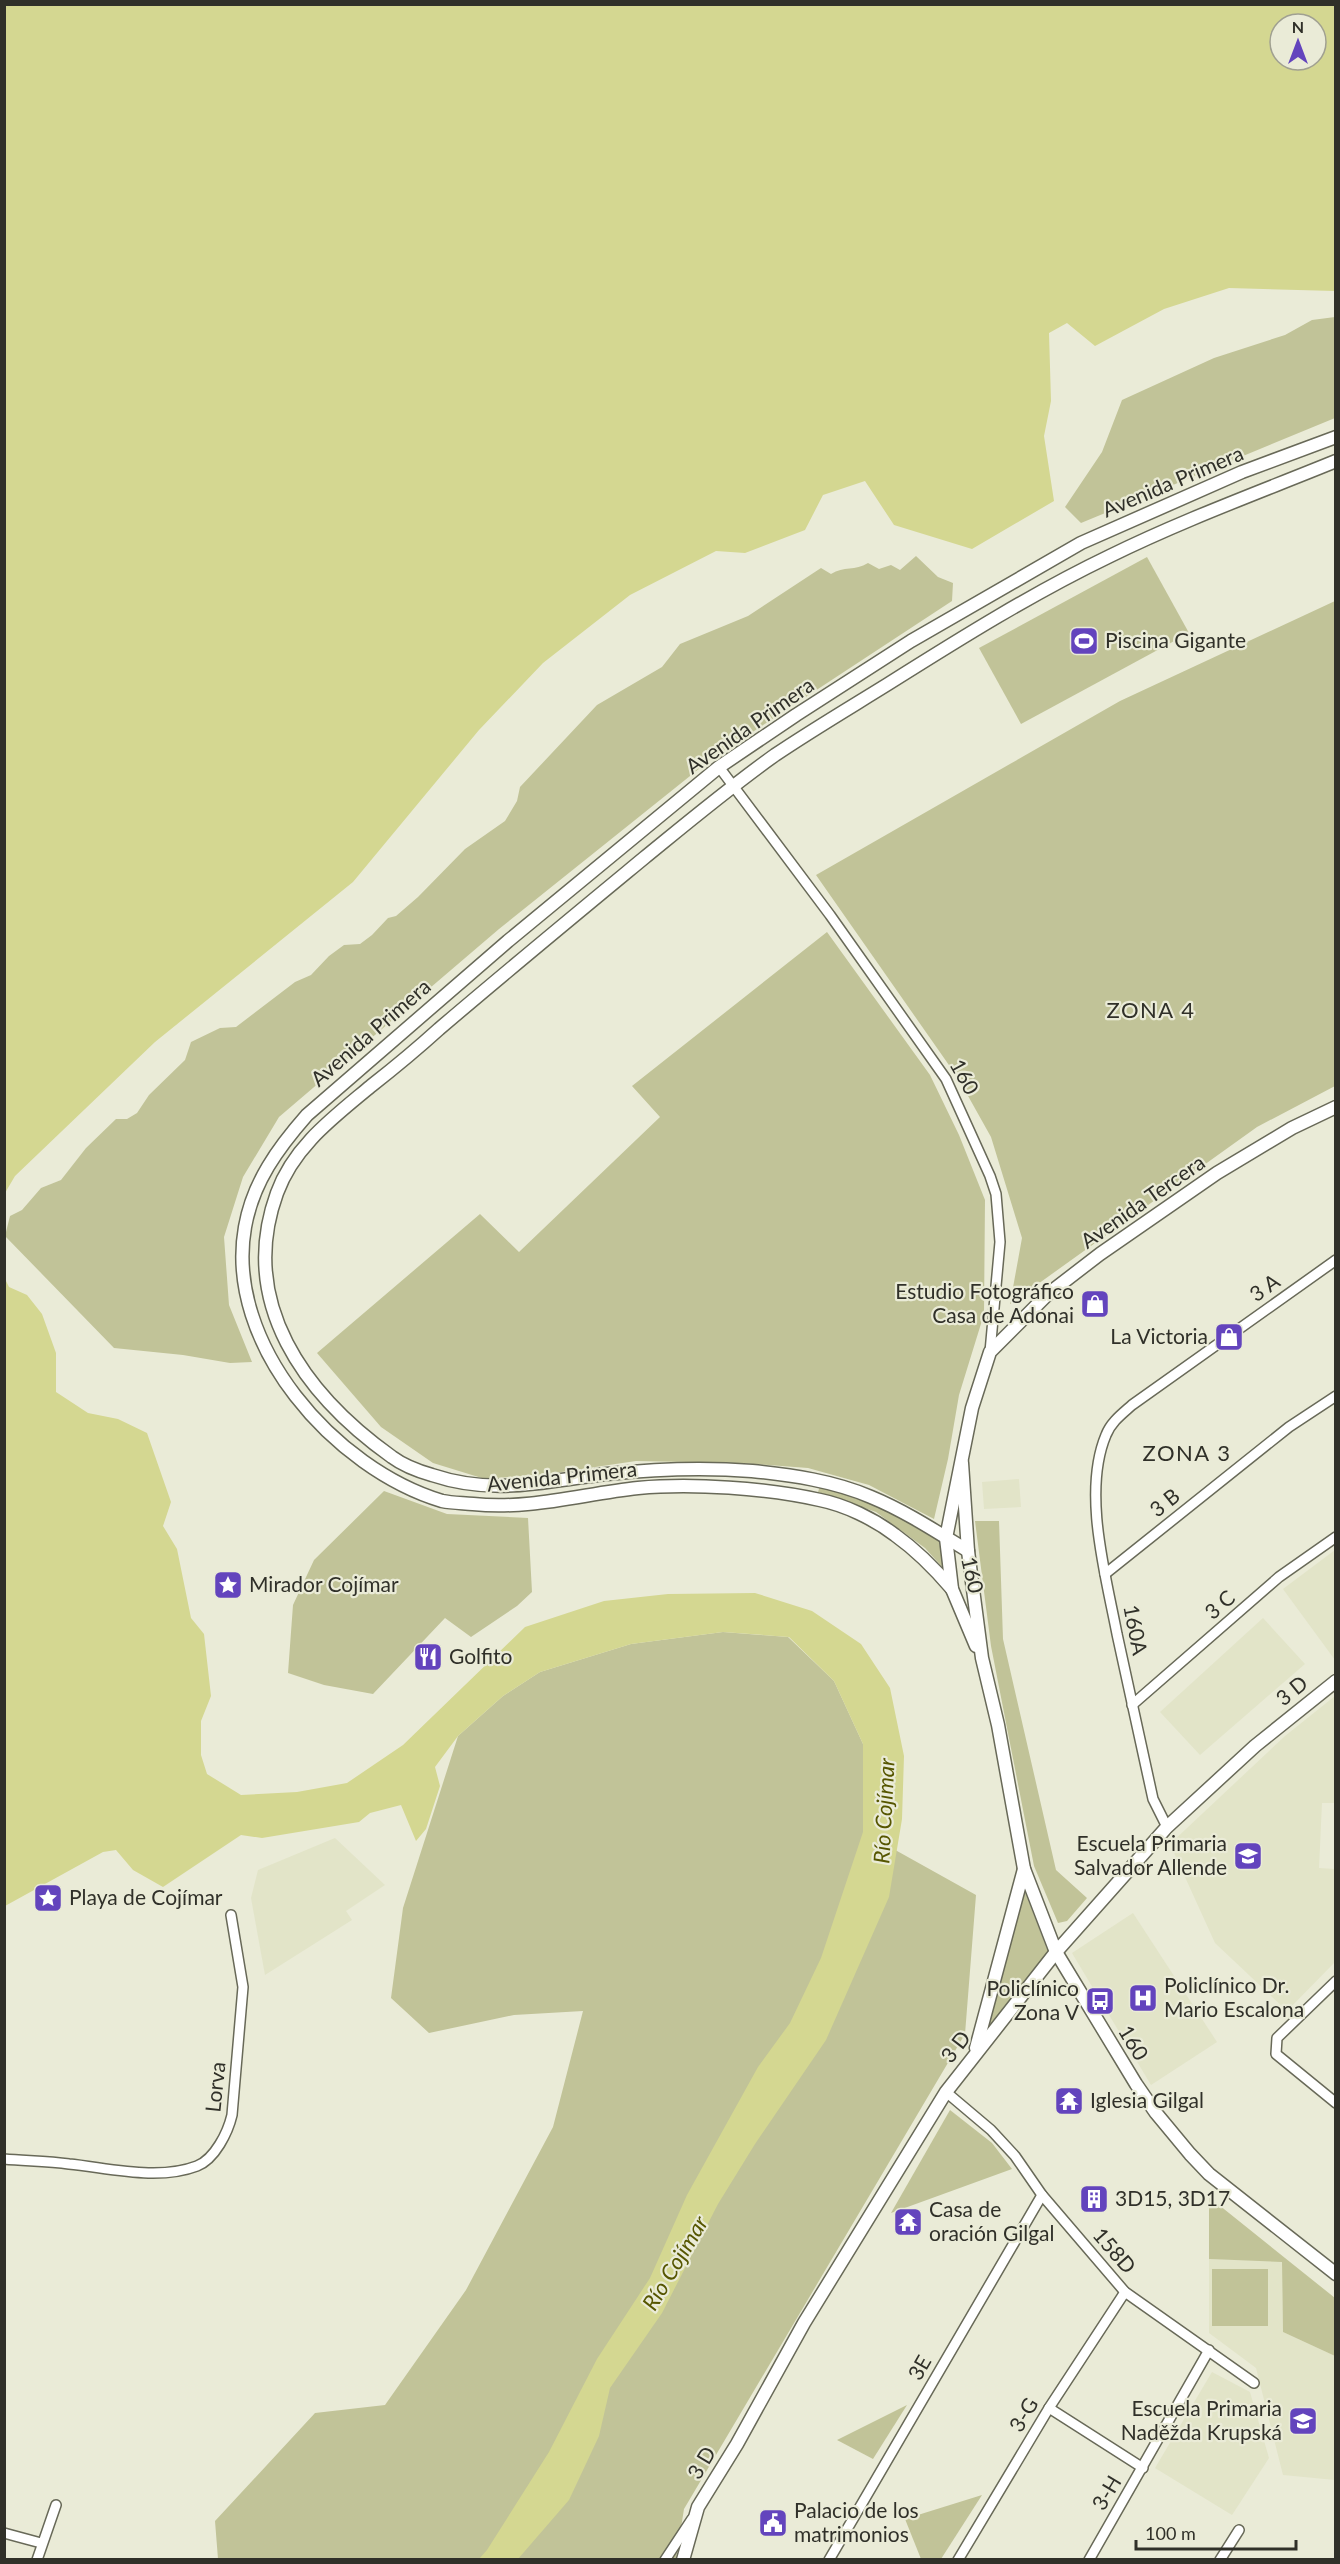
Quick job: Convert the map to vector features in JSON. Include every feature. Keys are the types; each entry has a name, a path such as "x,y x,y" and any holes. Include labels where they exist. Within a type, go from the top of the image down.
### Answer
{"street":[{"name":"Avenida Primera","path":"952,1588 895,1534 864,1516 822,1500 712,1487 639,1488 564,1501 498,1507 444,1502 400,1485 359,1459 322,1426 276,1369 256,1330 243,1277 244,1228 254,1194 267,1166 307,1115 508,941 720,767 911,641 1081,543 1242,472 1335,437"},
{"name":"Avenida Primera","path":"968,1551 871,1497 811,1478 748,1471 680,1470 618,1474 512,1487 459,1484 416,1470 396,1460 346,1420 294,1358 281,1333 268,1297 266,1229 278,1188 292,1162 321,1127 408,1057 524,956 734,785 778,753 994,618 1111,555 1335,461"},
{"name":"160","path":"720,767 946,1079 996,1194 1000,1242 990,1352 972,1408 946,1538 952,1588 982,1658"},
{"path":"508,941 524,956"},
{"name":"Avenida Tercera","path":"990,1352 1048,1294 1100,1254 1217,1173 1292,1128 1335,1107"},
{"path":"307,1115 321,1127"},
{"name":"3 A","path":"1105,1436 1114,1421 1132,1405 1335,1260"},
{"path":"276,1369 294,1358"},
{"name":"3 B","path":"1105,1574 1289,1427 1335,1396"},
{"name":"160A","path":"1105,1436 1099,1463 1096,1515 1105,1574 1153,1799 1167,1827"},
{"name":"160","path":"962,1464 968,1551 982,1658 998,1725 1024,1869 1056,1952 1156,2114 1209,2174 1335,2274"},
{"name":"3 C","path":"1132,1705 1279,1577 1335,1537"},
{"path":"952,1588 961,1584 971,1572"},
{"name":"3 D","path":"683,2559 695,2513 737,2444 804,2323 946,2092 1056,1952 1167,1827 1255,1746 1335,1681"},
{"path":"975,2053 1024,1869"},
{"name":"Lorva","path":"4,2159 159,2174 199,2166 219,2146 228,2130 232,2115 243,1987 231,1915"},
{"path":"1335,1981 1277,2038 1276,2054 1335,2103"},
{"name":"158D","path":"946,2092 991,2130 1015,2156 1042,2195 1125,2292 1254,2383"},
{"name":"3E","path":"829,2559 1042,2195"},
{"name":"3-G","path":"958,2559 1048,2408 1125,2292"},
{"name":"3-H","path":"1089,2559 1209,2350"},
{"path":"1048,2408 1143,2468"},
{"path":"37,2559 56,2505"},
{"path":"665,2559 695,2513"},
{"path":"1220,2559 1239,2530"},
{"path":"4,2533 41,2544"}],"shaded area":[{"path":"1335,317 1335,418 1081,523 1065,507 1102,452 1122,400 1214,358 1285,335 1312,320"},
{"path":"916,556 938,577 953,583 952,601 710,760 499,929 279,1117 243,1177 224,1237 229,1305 252,1362 230,1363 183,1355 114,1348 5,1236 10,1216 22,1210 41,1188 61,1180 86,1148 116,1119 127,1119 137,1113 149,1095 185,1060 191,1042 220,1028 236,1027 295,982 311,975 329,956 344,945 360,944 388,918 396,916 418,897 465,849 505,821 517,801 520,787 597,705 662,667 680,644 748,616 821,568 831,574 868,563 879,569 891,565 900,570"},
{"name":"Piscina Gigante","path":"1147,557 1189,633 1021,724 979,648"},
{"path":"1335,601 1335,1086 1257,1127 1010,1304 1022,1238 991,1137 958,1078 816,875 1120,701"},
{"path":"827,932 930,1075 959,1135 985,1200 984,1314 959,1395 948,1459 934,1519 869,1485 808,1468 740,1463 636,1461 548,1474 485,1479 433,1463 381,1427 317,1353 480,1214 519,1252 660,1117 632,1086"},
{"path":"1019,1479 1021,1507 984,1509 982,1482"},
{"path":"820,1486 880,1507 939,1541 944,1569 925,1548 876,1512 818,1492"},
{"path":"384,1491 447,1514 528,1518 532,1592 517,1606 471,1637 445,1618 373,1694 324,1685 288,1673 293,1605 314,1560"},
{"path":"975,1521 999,1521 1003,1639 1056,1870 1087,1898 1067,1921 1058,1923 1034,1866 991,1646"},
{"path":"1335,1550 1335,1660 1283,1589"},
{"path":"1263,1618 1305,1664 1200,1755 1160,1712"},
{"path":"723,1632 788,1637 834,1681 863,1744 863,1832 976,1895 965,2034 684,2509 676,2559 218,2559 215,2521 315,2413 385,2405 466,2290 553,2127 583,2011 514,2015 429,2033 391,1998 403,1908 458,1736 503,1696 540,1672 631,1644"},
{"name":"Escuela Primaria Salvador Allende","path":"1335,1696 1335,1803 1322,1803 1319,1868 1335,1869 1335,1962 1287,2011 1215,1943 1170,1844 1285,1736"},
{"path":"335,1838 385,1885 346,1911 352,1920 265,1975 251,1898 258,1870"},
{"path":"1025,1892 1049,1954 988,2027"},
{"name":"Policlínico Dr. Mario Escalona","path":"1133,1913 1217,2042 1151,2085 1072,1953"},
{"path":"950,2110 992,2143 1012,2169 891,2213"},
{"path":"1209,2197 1335,2298 1335,2356 1283,2332 1282,2262 1209,2259"},
{"name":"Escuela Primaria Naděžda Krupská","path":"1209,2259 1282,2261 1283,2332 1335,2356 1335,2480 1283,2475 1256,2368 1209,2333"},
{"path":"1212,2269 1268,2269 1268,2326 1212,2326"},
{"path":"1212,2372 1250,2392 1269,2458 1232,2515 1155,2468"},
{"path":"907,2405 873,2459 837,2440"},
{"path":"982,2495 941,2559 921,2559 905,2519"}],"water":[{"path":"5,4 1335,5 1335,291 1229,288 1164,309 1095,346 1067,323 1049,333 1051,401 1044,436 1054,501 972,549 894,525 865,481 823,495 805,530 745,553 716,551 630,595 543,663 479,730 353,882 155,1042 15,1176 5,1193"},
{"name":"Río Cojímar","path":"5,1279 9,1287 27,1295 42,1314 56,1353 56,1392 88,1413 118,1419 147,1433 171,1502 163,1526 177,1549 191,1618 204,1634 211,1696 201,1721 201,1755 207,1774 241,1795 297,1792 347,1783 403,1745 525,1627 604,1601 668,1594 755,1593 812,1611 861,1644 890,1688 904,1756 902,1819 889,1897 826,2040 755,2144 718,2204 662,2313 610,2388 599,2436 569,2500 518,2559 479,2559 549,2452 597,2359 650,2278 687,2195 758,2067 790,2023 821,1958 863,1832 863,1744 834,1681 789,1637 723,1632 631,1644 540,1672 503,1696 458,1736 435,1767 440,1786 426,1829 416,1841 401,1805 370,1813 359,1822 262,1838 241,1835 163,1887 133,1870 116,1850 103,1852 5,1906"}],"place":[{"name":"Piscina Gigante","path":"1084,641"},
{"name":"Estudio Fotográfico Casa de Adonai","path":"1095,1304"},
{"name":"La Victoria","path":"1229,1337"},
{"name":"Mirador Cojímar","path":"228,1585"},
{"name":"Golfito","path":"428,1657"},
{"name":"Escuela Primaria Salvador Allende","path":"1248,1856"},
{"name":"Playa de Cojímar","path":"48,1898"},
{"name":"Policlínico Dr. Mario Escalona","path":"1143,1998"},
{"name":"Policlínico Zona V","path":"1100,2001"},
{"name":"Iglesia Gilgal","path":"1069,2101"},
{"name":"3D15, 3D17","path":"1094,2199"},
{"name":"Casa de oración Gilgal","path":"908,2222"},
{"name":"Escuela Primaria Naděžda Krupská","path":"1303,2421"},
{"name":"Palacio de los matrimonios","path":"773,2523"}],"district":[{"name":"ZONA 4","path":"1151,1010"},
{"name":"ZONA 3","path":"1187,1453"}]}
